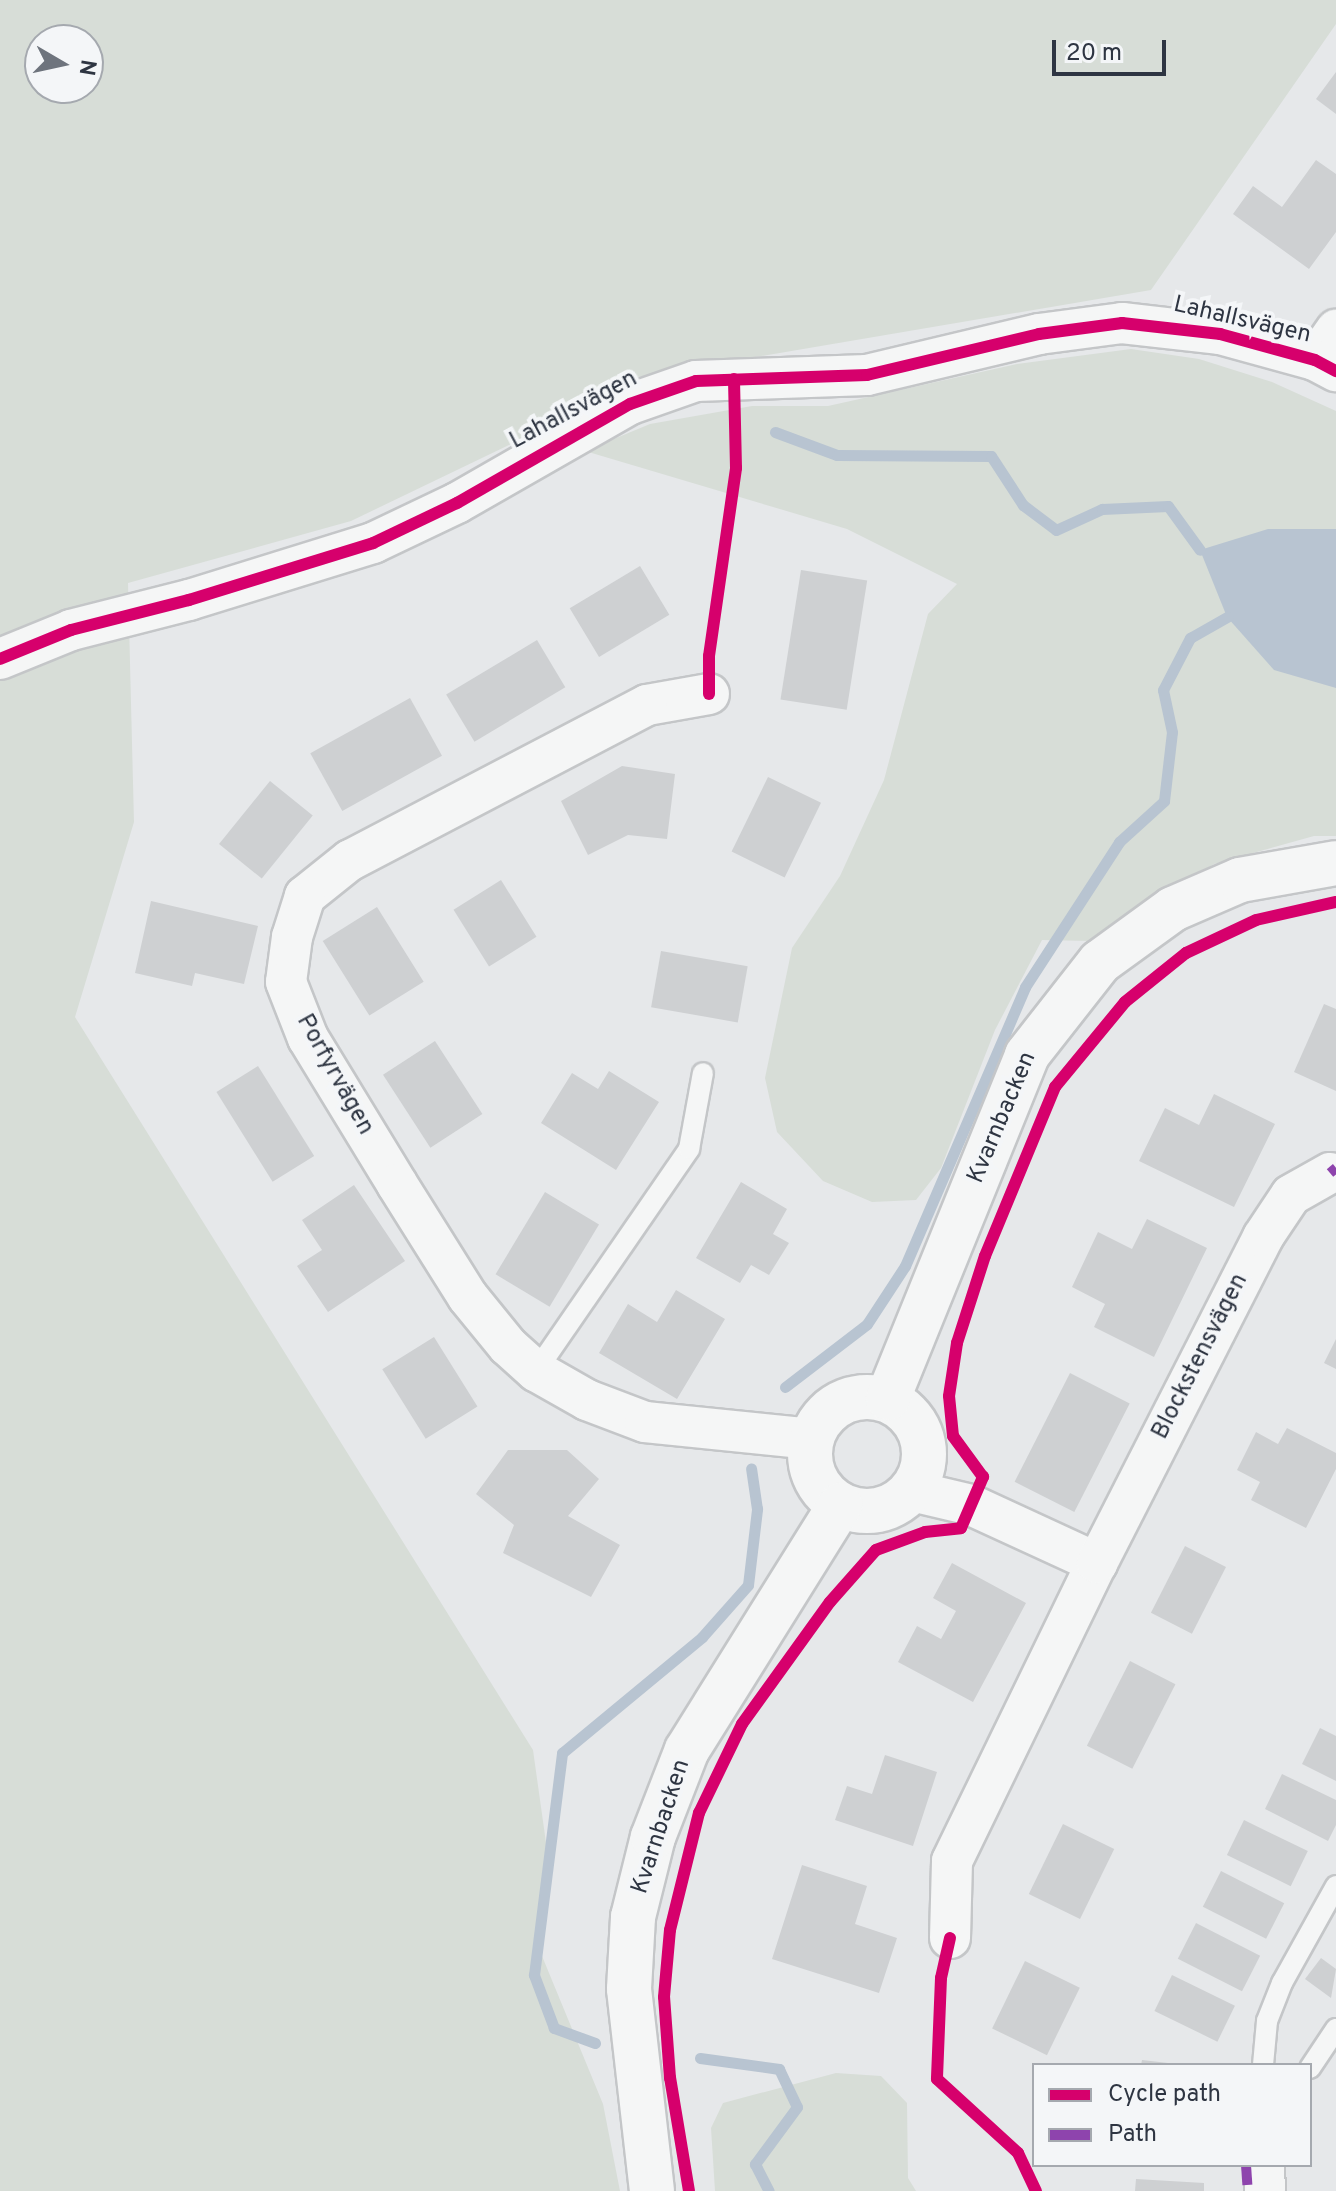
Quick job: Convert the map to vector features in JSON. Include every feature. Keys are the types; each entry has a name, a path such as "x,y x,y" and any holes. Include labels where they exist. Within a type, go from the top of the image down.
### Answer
{"street":[{"name":"Lahallsvägen","path":"0,659 71,630 189,600 373,543 457,503 630,404 696,381 867,375 1039,334 1122,323 1196,330 1329,354"},
{"name":"Porfyrvägen","path":"709,694 647,705 350,860 305,896 292,937 286,982 308,1038 468,1297 536,1371 587,1400 645,1422 812,1439"},
{"name":"Kvarnbacken","path":"888,1398 1027,1055 1100,962 1173,909 1240,880 1336,863"},
{"name":"Blockstensvägen","path":"950,1938 952,1861 1097,1563 1263,1237 1291,1195 1330,1173"},
{"path":"858,1397 888,1398 912,1417 923,1440 924,1467 912,1491 878,1511 840,1505 817,1482 810,1461 812,1439 821,1419 838,1405 858,1397"},
{"path":"912,1491 971,1505 1097,1563"},
{"name":"Kvarnbacken","path":"652,2191 629,1989 633,1917 653,1837 687,1750 840,1505"},
{"path":"1264,2167 1265,2191"}],"lane":[{"path":"536,1371 689,1149 703,1073"},
{"path":"1263,2063 1267,2021 1282,1983 1336,1886"},
{"path":"1312,2065 1336,2029"}],"shaded area":[{"path":"0,0 1336,0 1336,24 1151,290 614,381 540,430 351,521 128,583 134,822 75,1017 533,1750 549,1864 542,1956 603,2104 620,2191 0,2191"},
{"path":"1131,349 1199,359 1272,382 1336,411 1336,836 1314,836 1214,864 1091,941 1042,940 995,1030 941,1168 916,1200 872,1202 823,1181 777,1132 765,1078 792,948 840,876 884,780 928,614 957,584 847,529 585,451 650,424 752,406 828,406 1017,364"},
{"path":"836,2073 881,2076 907,2103 908,2178 916,2191 715,2191 711,2128 723,2103"}],"water":[{"path":"1268,529 1336,529 1336,688 1274,670 1227,617 1200,550"}],"building":[{"path":"1336,72 1336,114 1316,99"},
{"path":"1316,160 1336,174 1336,232 1309,269 1233,214 1253,186 1282,207"},
{"path":"640,566 669,615 599,657 570,608"},
{"path":"801,570 867,580 847,710 781,699"},
{"path":"537,640 565,687 474,742 446,695"},
{"path":"410,698 442,756 342,811 310,753"},
{"path":"622,766 675,774 667,839 628,835 588,855 561,801"},
{"path":"768,777 821,803 785,877 732,852"},
{"path":"270,781 313,816 262,879 219,844"},
{"path":"501,880 537,937 489,966 454,910"},
{"path":"151,901 258,926 244,984 195,973 192,986 135,973"},
{"path":"377,907 424,982 369,1016 323,941"},
{"path":"661,951 748,966 738,1022 651,1007"},
{"path":"1324,1004 1336,1009 1336,1091 1294,1072"},
{"path":"435,1041 482,1114 430,1148 383,1075"},
{"path":"258,1066 314,1156 273,1182 216,1092"},
{"path":"609,1071 659,1102 616,1170 541,1123 572,1073 598,1089"},
{"path":"1214,1094 1275,1124 1234,1207 1139,1161 1165,1108 1199,1125"},
{"path":"741,1182 787,1209 773,1234 789,1243 769,1275 751,1265 740,1283 696,1258"},
{"path":"354,1185 405,1261 328,1312 297,1266 322,1250 302,1220"},
{"path":"545,1192 599,1224 550,1307 496,1274"},
{"path":"1147,1219 1207,1248 1154,1357 1094,1327 1105,1304 1072,1287 1098,1232 1132,1249"},
{"path":"676,1290 725,1319 677,1399 599,1353 628,1304 657,1322"},
{"path":"434,1337 477,1407 426,1439 382,1369"},
{"path":"1336,1339 1336,1369 1324,1363"},
{"path":"1070,1373 1130,1403 1074,1512 1015,1482"},
{"path":"1287,1428 1336,1453 1336,1469 1306,1528 1251,1500 1260,1482 1237,1470 1256,1432 1278,1444"},
{"path":"508,1450 567,1450 599,1479 568,1516 620,1545 591,1597 503,1553 514,1525 476,1494"},
{"path":"1185,1546 1226,1567 1192,1634 1151,1613"},
{"path":"952,1563 1026,1603 973,1702 898,1662 917,1626 941,1639 956,1611 933,1598"},
{"path":"1130,1661 1175,1684 1132,1769 1087,1746"},
{"path":"1320,1728 1336,1736 1336,1781 1302,1764"},
{"path":"885,1755 937,1772 913,1846 835,1820 847,1786 872,1794"},
{"path":"1282,1774 1336,1800 1336,1825 1328,1841 1265,1809"},
{"path":"1244,1820 1308,1851 1291,1886 1227,1855"},
{"path":"1063,1824 1114,1849 1080,1919 1029,1894"},
{"path":"802,1865 867,1886 855,1924 897,1938 879,1993 772,1959"},
{"path":"1221,1871 1284,1903 1266,1939 1203,1907"},
{"path":"1196,1923 1260,1956 1242,1991 1178,1959"},
{"path":"1321,1958 1336,1969 1331,1998 1305,1979"},
{"path":"1025,1961 1080,1988 1047,2055 992,2028"},
{"path":"1172,1975 1235,2006 1217,2042 1154,2011"},
{"path":"1136,2179 1204,2183 1204,2191 1135,2191"}],"waterway":[{"path":"775,432 837,455 991,456 1023,505 1056,530 1102,509 1168,506 1200,550"},
{"path":"785,1387 867,1324 905,1266 1025,987 1119,842 1164,801 1172,732 1163,690 1190,638 1227,617"},
{"path":"595,2043 554,2028 534,1975 562,1753 702,1637 748,1585 757,1509 751,1468"},
{"path":"700,2058 779,2069 797,2107 755,2164 769,2191"}],"marked path":[{"path":"1330,1173 1336,1168"},
{"path":"1246,2167 1248,2191"}],"cycle path":[{"path":"0,659 71,630 189,600 373,543 457,503 630,404 696,381 867,375 1039,334 1122,323 1220,334 1315,360 1336,371"},
{"path":"709,694 709,656 736,468 734,379"},
{"path":"689,2191 670,2078 664,1997 670,1930 699,1813 742,1724 830,1602 876,1550 925,1532 961,1528 983,1477 953,1436 949,1396 957,1343 985,1256 1055,1087 1125,1002 1186,953 1256,920 1336,902"},
{"path":"950,1938 941,1978 937,2079 1018,2153 1036,2191"}]}
